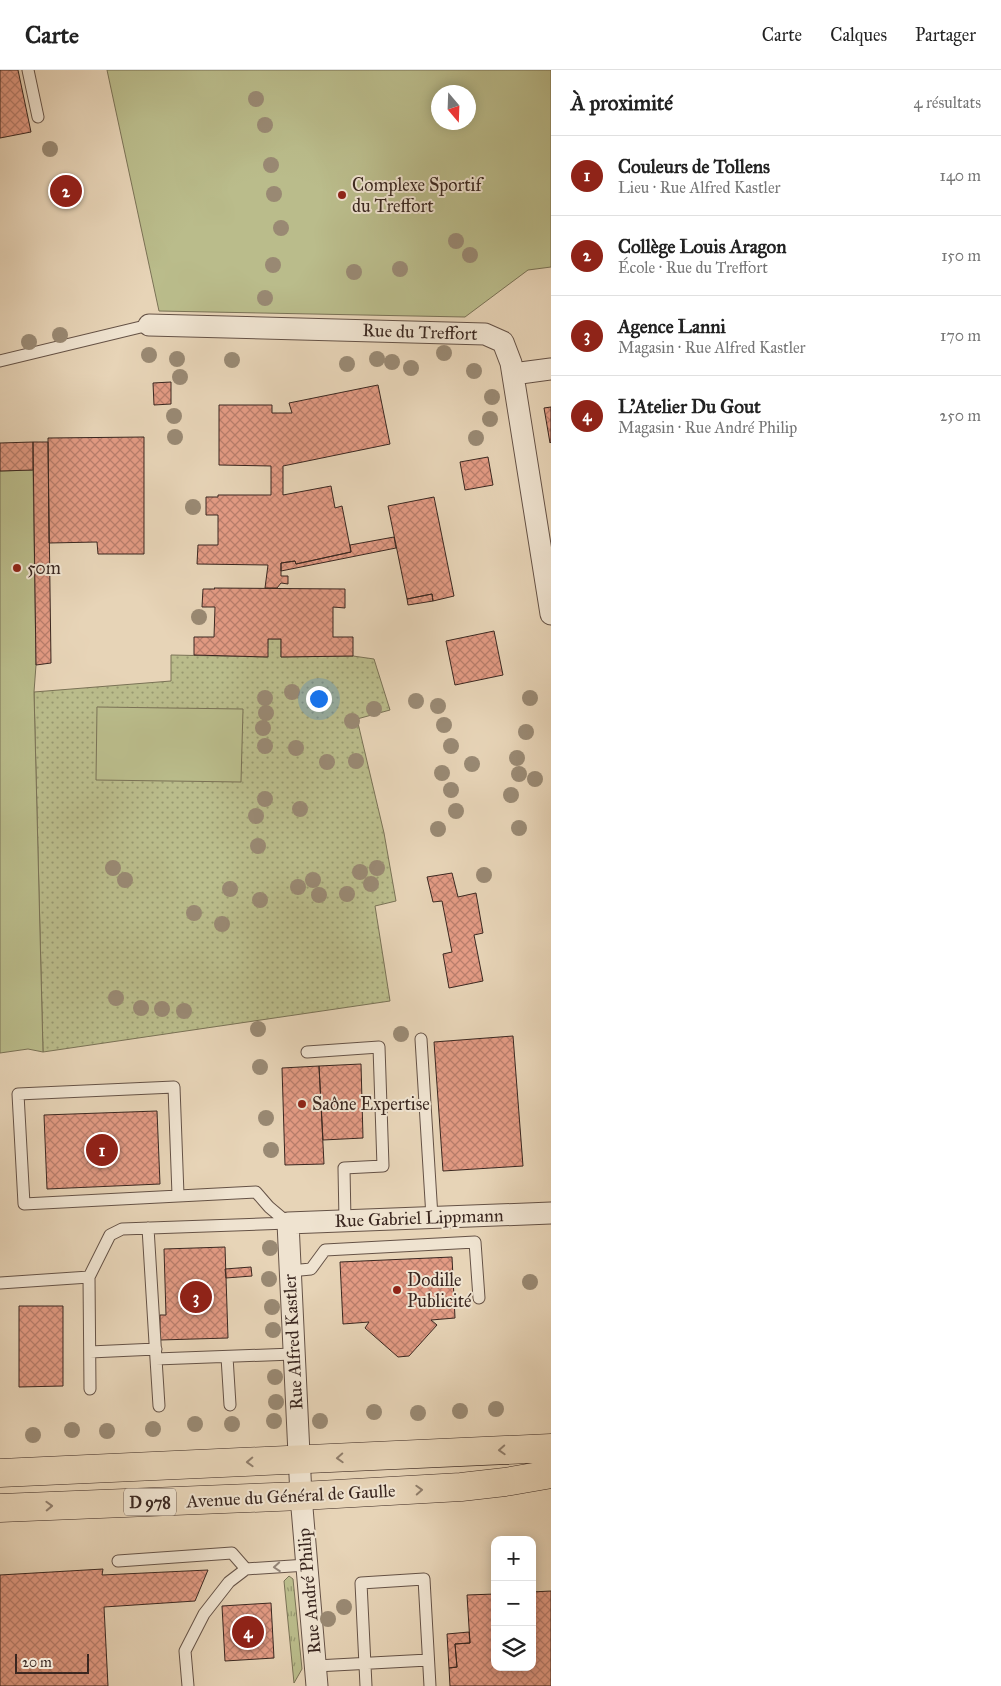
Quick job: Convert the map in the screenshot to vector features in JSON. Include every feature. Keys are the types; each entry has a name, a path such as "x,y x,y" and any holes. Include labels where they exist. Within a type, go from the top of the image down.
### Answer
{"main road":[{"name":"Avenue du Général de Gaulle","path":"0,1473 551,1448"},
{"name":"Avenue du Général de Gaulle","path":"0,1508 300,1496 461,1487 551,1474"}],"street":[{"name":"Rue du Treffort","path":"148,325 485,334 503,342 511,362 551,614"},
{"path":"513,374 551,369"},
{"name":"Rue Gabriel Lippmann","path":"288,1223 551,1213"},
{"name":"Rue Alfred Kastler","path":"288,1223 300,1496"},
{"name":"Rue André Philip","path":"300,1496 316,1676"}],"lane":[{"path":"28,70 38,117"},
{"path":"0,361 148,325"},
{"path":"421,1038 432,1217"},
{"path":"307,1052 379,1047 382,1166 344,1168 345,1221"},
{"path":"178,1195 174,1087 18,1094 24,1204 256,1192 269,1207 288,1223"},
{"path":"90,1390 89,1276 110,1235 122,1229 288,1223"},
{"path":"148,1228 158,1406"},
{"path":"290,1271 311,1269 325,1250 474,1242 479,1298"},
{"path":"0,1284 89,1276"},
{"path":"90,1352 227,1357 293,1354"},
{"path":"227,1357 230,1405"},
{"path":"118,1562 232,1553 246,1569"},
{"path":"188,1686 185,1651 204,1614 229,1582 246,1569 307,1565"},
{"path":"366,1686 361,1583 424,1579 430,1686"},
{"path":"316,1676 365,1664 428,1660"}],"green space":[{"name":"Complexe Sportif du Treffort","path":"107,70 551,70 551,267 528,270 465,317 159,311"},
{"path":"33,470 36,665 34,692 43,1052 28,1049 0,1053 0,471"},
{"path":"268,639 281,639 281,657 353,656 374,659 390,710 357,719 384,833 396,901 375,906 390,1001 43,1052 34,692 171,681 171,655 267,657"},
{"path":"97,707 243,709 241,782 96,780"},
{"path":"289,1576 293,1579 302,1669 294,1683 284,1581"}],"building":[{"path":"0,70 18,70 31,132 0,138"},
{"path":"171,382 171,404 154,405 153,383"},
{"path":"378,385 390,444 283,466 283,495 331,486 335,508 342,506 351,552 296,564 295,561 281,563 281,576 288,576 288,584 281,583 277,588 265,588 268,565 197,564 198,545 218,545 218,515 206,515 206,497 218,497 218,495 271,495 271,466 219,465 219,405 272,405 272,413 292,413 289,403"},
{"path":"551,407 551,442 550,443 544,408"},
{"path":"144,437 144,554 98,554 97,542 49,543 48,438"},
{"path":"33,442 48,442 51,663 36,665"},
{"path":"33,442 33,470 0,471 0,443"},
{"path":"488,457 493,485 465,490 460,462"},
{"path":"434,497 454,596 433,601 432,594 407,599 388,506"},
{"path":"394,537 396,548 281,571 281,563 295,561 296,564 351,552 350,545"},
{"path":"203,589 345,589 345,608 333,607 333,637 353,637 353,656 281,657 281,639 268,639 268,657 194,655 194,637 214,637 215,607 202,607"},
{"path":"432,594 433,601 408,605 407,599"},
{"path":"494,631 503,675 455,685 446,641"},
{"path":"452,873 458,897 476,893 483,933 474,935 483,981 449,988 443,954 452,952 442,901 433,902 427,877"},
{"path":"513,1036 523,1166 443,1171 434,1042"},
{"path":"361,1064 363,1138 323,1140 319,1066"},
{"name":"Saône Expertise","path":"319,1066 324,1164 285,1165 282,1068"},
{"path":"157,1111 160,1184 47,1189 44,1115"},
{"path":"225,1247 228,1338 160,1340 160,1315 166,1315 164,1249"},
{"name":"Dodille Publicité","path":"452,1257 455,1318 431,1320 437,1325 409,1356 398,1357 365,1328 369,1322 343,1324 340,1262"},
{"path":"251,1267 252,1276 226,1278 225,1269"},
{"path":"19,1306 63,1306 63,1386 19,1387"},
{"path":"103,1569 102,1575 208,1570 195,1601 104,1607 108,1686 0,1686 0,1575"},
{"path":"551,1591 551,1686 450,1686 449,1668 457,1667 455,1644 470,1643 467,1595 491,1594 491,1671 536,1671 536,1592"},
{"path":"271,1603 274,1658 225,1661 222,1606"},
{"path":"469,1632 470,1643 455,1644 457,1667 449,1668 447,1634"}],"place":[{"name":"Collège Louis Aragon","path":"66,191"},
{"name":"Complexe Sportif du Treffort","path":"342,195"},
{"name":"50m","path":"17,568"},
{"name":"Saône Expertise","path":"302,1104"},
{"name":"Couleurs de Tollens","path":"102,1150"},
{"name":"Dodille Publicité","path":"397,1290"},
{"name":"Agence Lanni","path":"196,1297"},
{"name":"L'Atelier Du Gout","path":"248,1632"}]}
